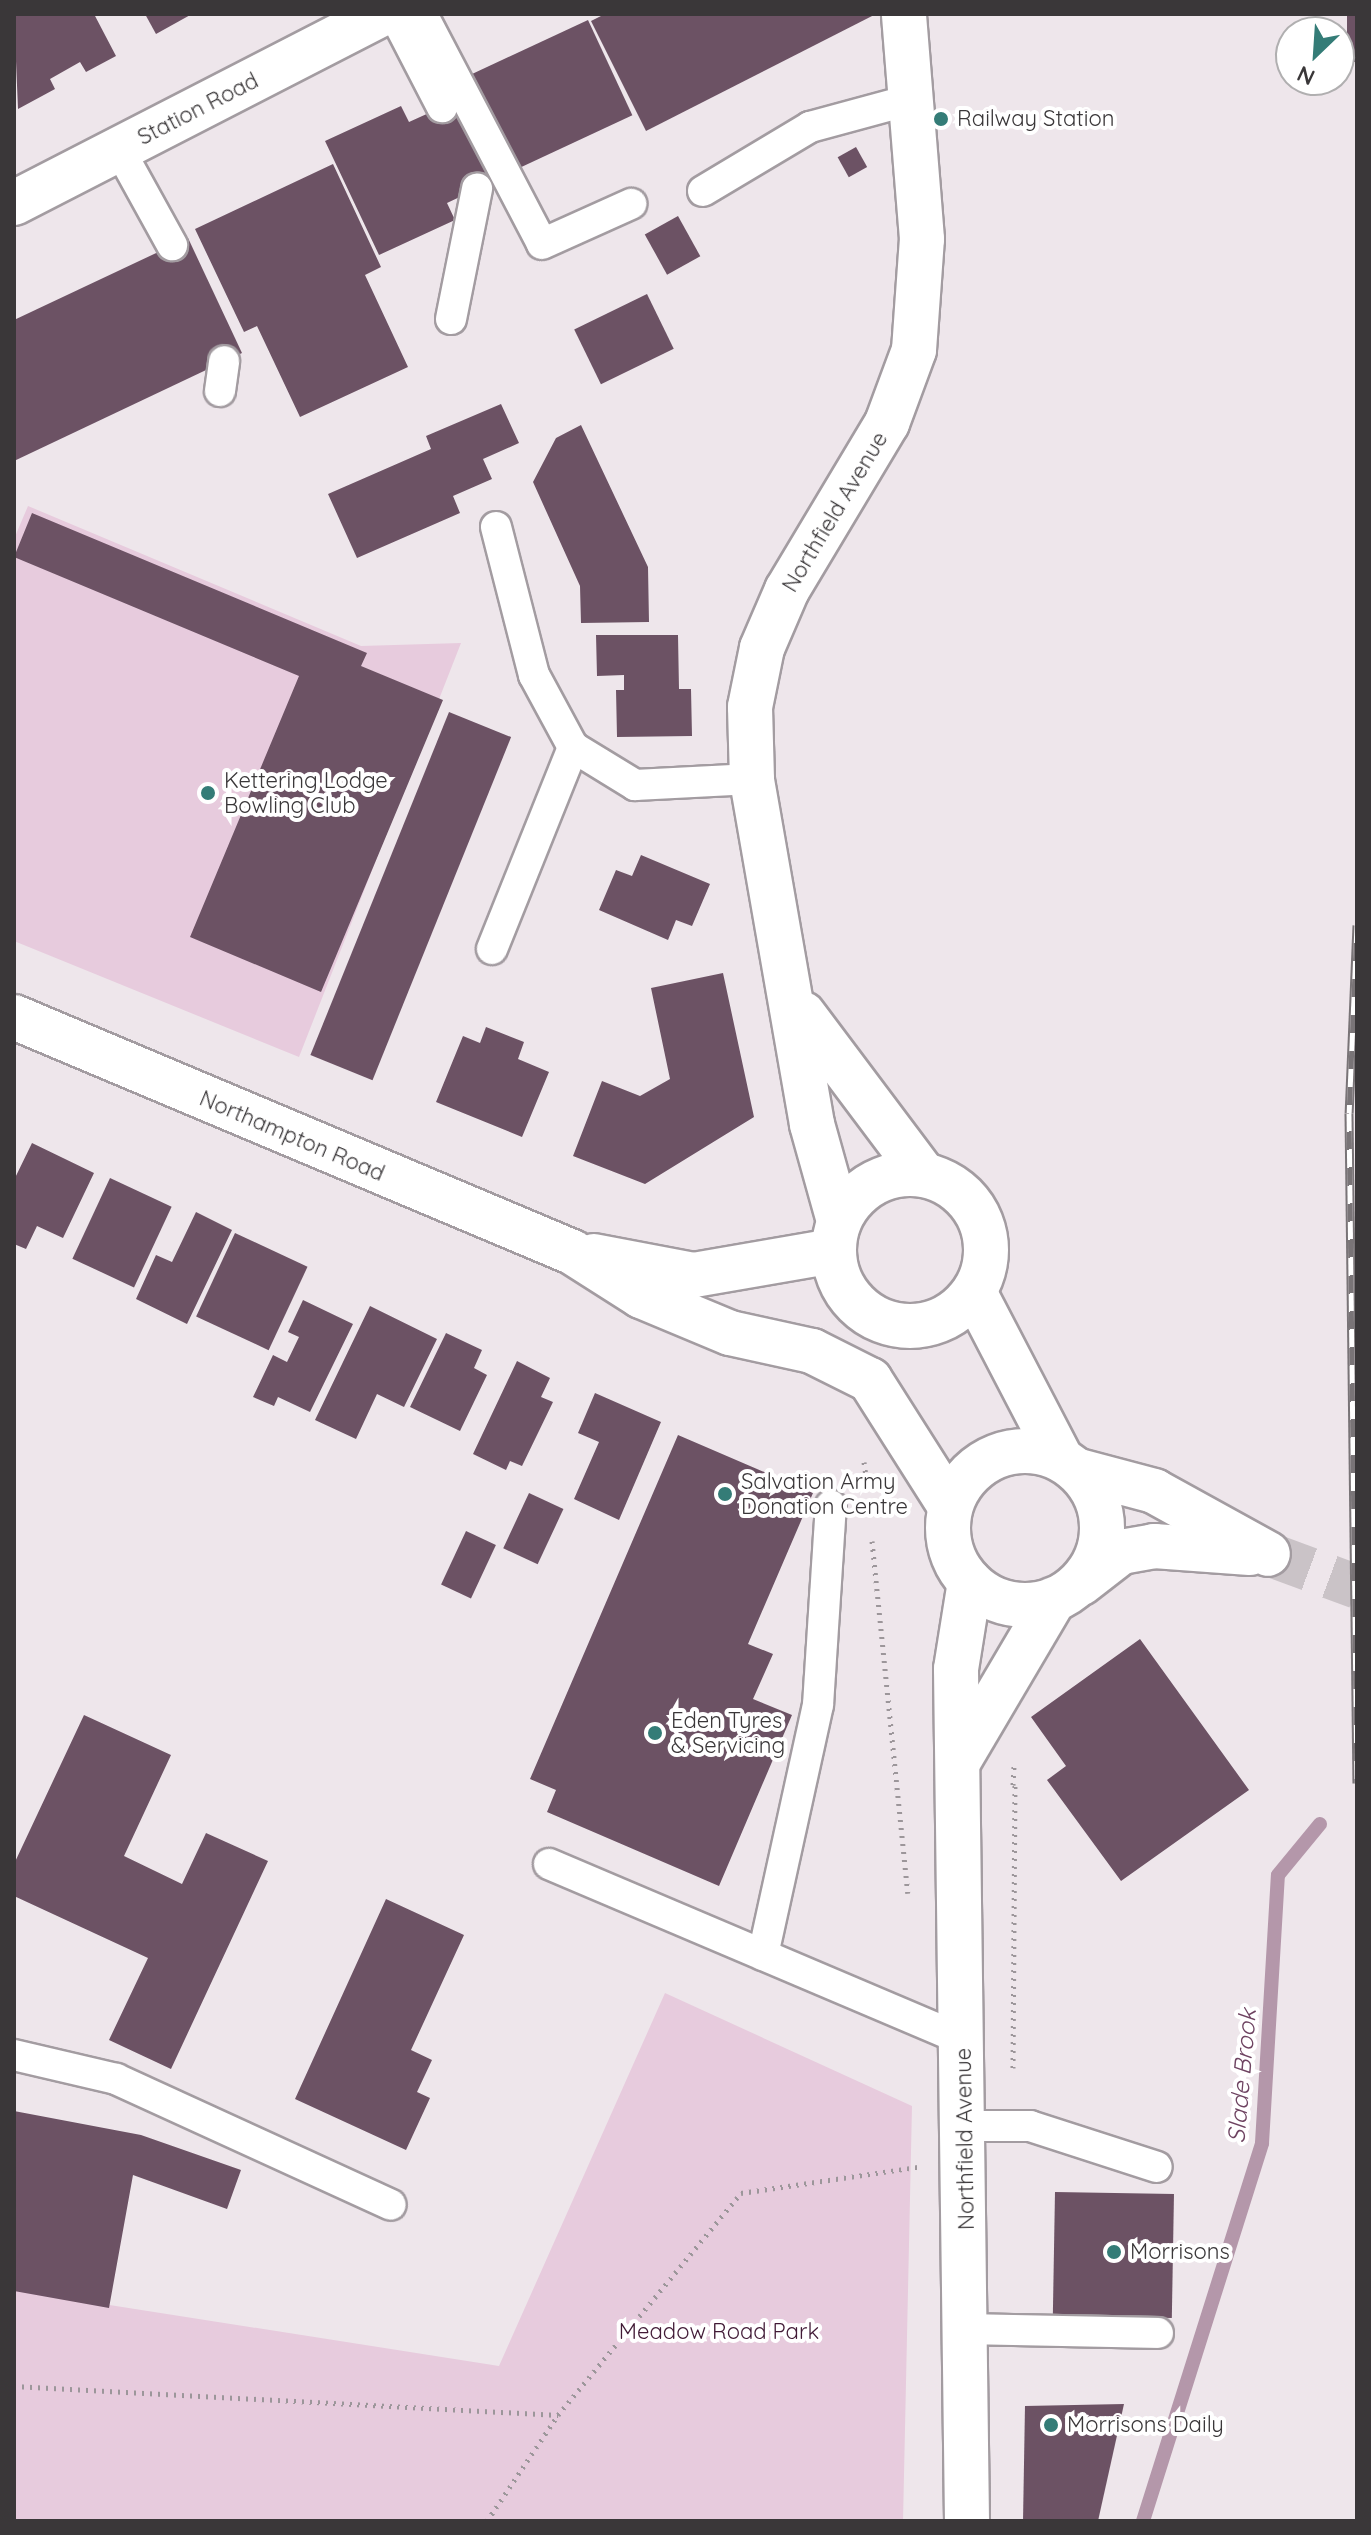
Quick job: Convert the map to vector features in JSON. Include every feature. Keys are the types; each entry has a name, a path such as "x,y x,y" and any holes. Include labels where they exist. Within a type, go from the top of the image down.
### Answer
{"main road":[{"name":"Station Road","path":"14,203 382,14"},
{"name":"Northfield Avenue","path":"836,1236 812,1124 797,1005 752,779 750,707 762,648 787,590 887,423 914,350 922,239 904,14"},
{"name":"Northfield Avenue","path":"797,1005 924,1175"},
{"name":"Northampton Road","path":"14,1017 572,1252 666,1307 730,1333 812,1351 870,1380"},
{"path":"924,1175 952,1186 973,1207 985,1264 974,1292 932,1323 875,1317 850,1298 836,1236 874,1182 924,1175"},
{"name":"Northampton Road","path":"572,1252 694,1275 836,1236"},
{"path":"961,1757 1064,1594 1096,1559 1102,1531 1099,1503 1070,1465 974,1292"},
{"path":"812,1351 875,1317"},
{"path":"875,1317 870,1380 950,1506 950,1547 970,1582 1009,1604 1064,1594 1121,1552 1154,1546 1268,1554 1154,1491 1070,1465 1007,1452 982,1463 950,1506"},
{"name":"Northfield Avenue","path":"967,2521 966,2144 961,1757 956,1669 970,1582"}],"lane":[{"path":"394,14 442,107"},
{"path":"422,14 542,244 631,204"},
{"path":"703,191 810,127 913,99"},
{"path":"119,149 172,245"},
{"path":"451,319 477,189"},
{"path":"220,391 224,361"},
{"path":"496,527 534,675 573,747 635,785 752,779"},
{"path":"492,949 573,747"},
{"path":"763,1955 818,1705 831,1505"},
{"path":"549,1864 964,2040"},
{"path":"14,2055 116,2079 391,2205"},
{"path":"966,2144 1030,2126 1157,2167"},
{"path":"967,2329 1158,2333"}],"path":[{"path":"864,1453 868,1499"},
{"path":"871,1530 908,1898"},
{"path":"1001,1786 1015,1785 1013,1760"},
{"path":"897,1790 911,1788"},
{"path":"487,2521 558,2415 741,2193 966,2144"},
{"path":"14,2386 558,2415"}],"green space":[{"name":"Kettering Lodge Bowling Club","path":"28,506 361,646 461,643 299,1057 14,941 14,539"},
{"name":"Meadow Road Park","path":"665,1993 912,2106 903,2521 14,2521 14,2290 499,2366"}],"building":[{"path":"14,14 94,14 116,56 86,72 80,62 50,79 55,89 18,109"},
{"path":"145,14 192,14 156,34"},
{"path":"605,14 876,14 646,131 591,21"},
{"path":"1357,14 1357,62 1355,16 1347,16"},
{"path":"588,20 632,115 507,173 463,78"},
{"path":"462,98 500,178 447,203 455,220 379,255 325,141 401,106 409,122"},
{"path":"856,147 867,167 849,177 838,157"},
{"path":"333,164 381,267 365,275 408,367 300,417 257,326 244,332 195,229"},
{"path":"678,216 700,256 667,275 645,234"},
{"path":"188,238 242,353 14,461 14,320"},
{"path":"647,294 674,349 601,384 574,330"},
{"path":"501,404 519,443 483,459 492,479 453,496 460,513 357,558 328,494 431,449 426,436"},
{"path":"581,425 648,567 649,622 581,623 580,586 533,482 556,438"},
{"path":"32,513 367,653 361,666 443,700 321,992 190,937 299,676 14,557"},
{"path":"596,635 678,635 679,689 691,689 692,736 617,737 616,690 624,690 624,675 597,676"},
{"path":"449,712 511,737 373,1080 310,1055"},
{"path":"641,855 710,884 692,926 676,920 668,940 599,910 616,870 632,876"},
{"path":"723,973 754,1117 645,1184 573,1156 602,1081 640,1096 670,1079 651,988"},
{"path":"486,1027 524,1042 518,1059 549,1072 522,1137 436,1102 463,1036 480,1043"},
{"path":"32,1143 94,1173 63,1238 37,1226 26,1249 14,1244 14,1180"},
{"path":"110,1178 172,1207 134,1287 72,1259"},
{"path":"196,1212 232,1230 187,1324 136,1299 156,1255 172,1262"},
{"path":"235,1233 308,1267 269,1350 196,1316"},
{"path":"303,1300 353,1324 310,1412 278,1397 274,1406 253,1397 273,1355 287,1362 299,1337 288,1332"},
{"path":"370,1306 437,1339 404,1407 377,1394 356,1439 315,1420"},
{"path":"446,1333 482,1350 474,1368 487,1375 460,1431 410,1407"},
{"path":"517,1361 550,1378 541,1397 553,1402 522,1466 510,1461 506,1470 473,1454"},
{"path":"595,1393 661,1422 619,1520 574,1499 599,1442 578,1433"},
{"path":"678,1435 813,1493 748,1644 773,1654 753,1699 792,1715 719,1886 547,1812 556,1790 530,1779"},
{"path":"529,1493 563,1509 538,1564 503,1548"},
{"path":"466,1531 496,1545 471,1598 441,1584"},
{"path":"1140,1639 1249,1790 1121,1881 1047,1780 1066,1766 1031,1717"},
{"path":"84,1715 171,1755 124,1856 182,1884 206,1833 268,1861 171,2069 109,2040 148,1958 14,1896 14,1864"},
{"path":"386,1899 464,1935 411,2050 432,2060 417,2092 430,2098 406,2150 295,2099"},
{"path":"14,2111 141,2135 241,2170 227,2209 133,2175 109,2308 14,2291"},
{"path":"1055,2192 1174,2194 1172,2318 1053,2316"},
{"path":"1124,2404 1098,2521 1023,2521 1025,2406"}],"waterway":[{"name":"Slade Brook","path":"1143,2521 1262,2143 1278,1875 1320,1824"}],"tunnel":[{"path":"1268,1554 1357,1587"}],"railway":[{"path":"1357,925 1349,1113 1357,1783"}],"place":[{"name":"Railway Station","path":"941,119"},
{"name":"Kettering Lodge Bowling Club","path":"208,793"},
{"name":"Salvation Army Donation Centre","path":"725,1494"},
{"name":"Eden Tyres & Servicing","path":"655,1733"},
{"name":"Morrisons","path":"1114,2252"},
{"name":"Morrisons Daily","path":"1051,2425"}]}
